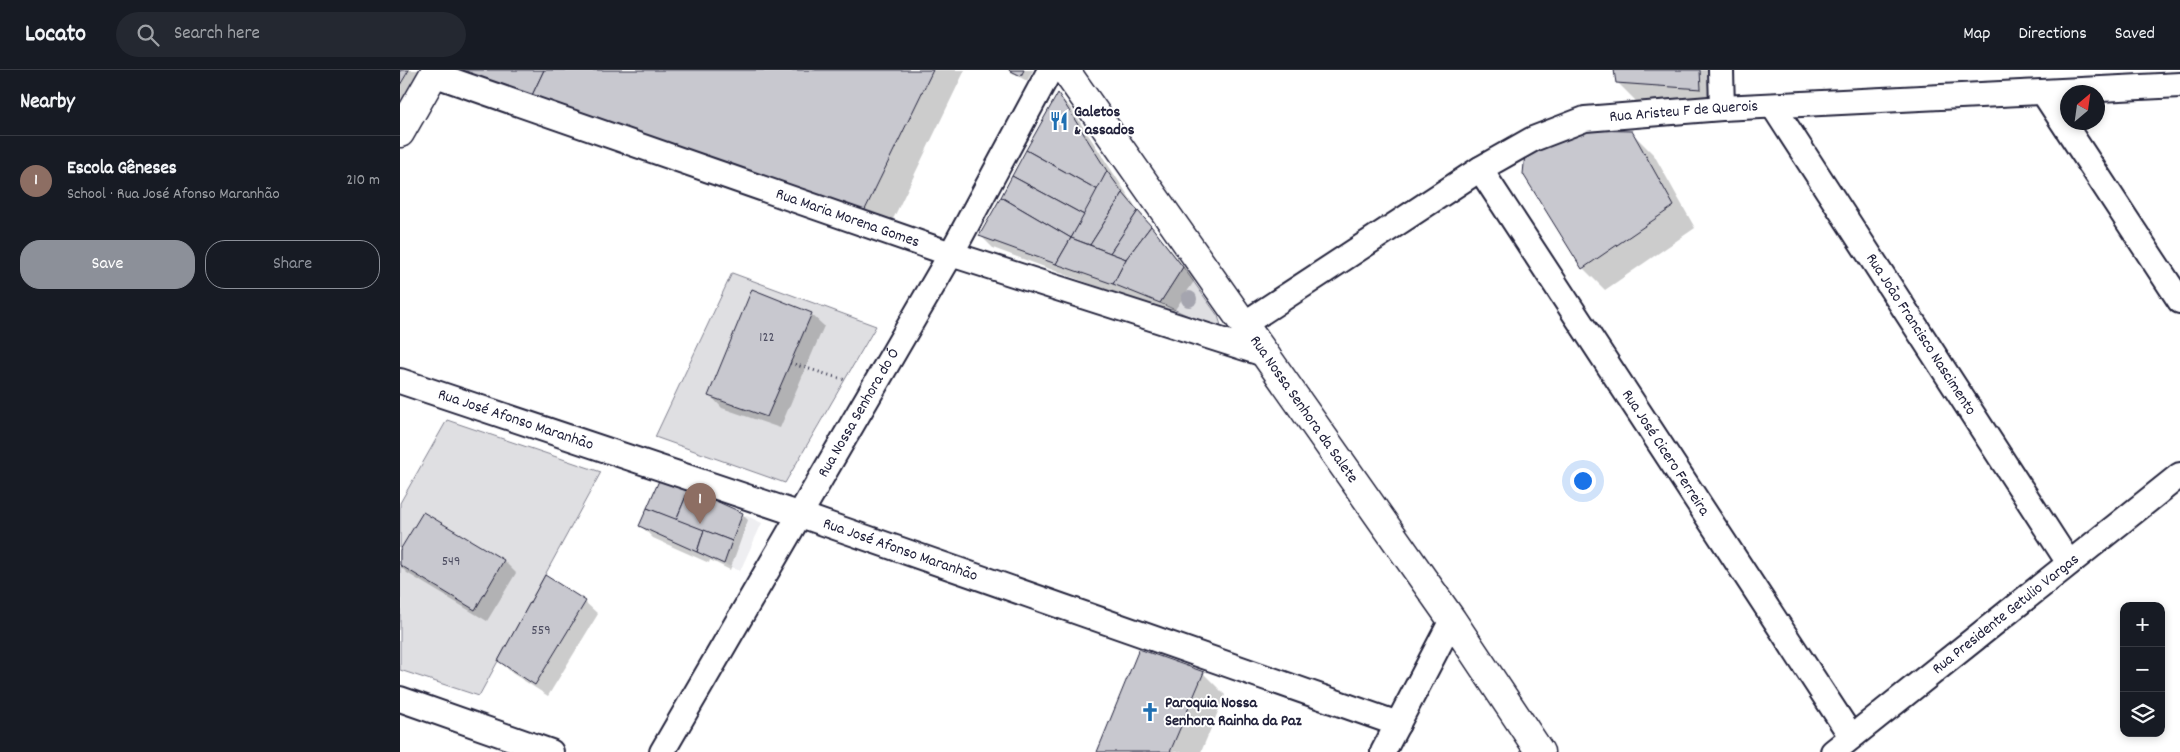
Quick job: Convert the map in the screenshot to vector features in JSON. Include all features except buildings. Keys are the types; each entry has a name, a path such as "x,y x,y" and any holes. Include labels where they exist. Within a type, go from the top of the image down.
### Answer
{"street":[{"name":"Rua Nossa Senhora do Ó","path":"662,752 951,254 1050,70"},
{"name":"Rua Nossa Senhora da Salete","path":"1065,70 1452,620 1540,752"},
{"path":"1721,70 1722,108"},
{"name":"Rua Maria Morena Gomes","path":"434,72 951,254 1264,354"},
{"path":"400,132 434,72"},
{"name":"Rua Aristeu F de Querois","path":"1244,324 1480,169 1533,139 1585,119 1722,108 2180,86"},
{"path":"2043,92 2180,301"},
{"name":"Rua João Francisco Nascimento","path":"1773,106 2070,563"},
{"name":"Rua José Cicero Ferreira","path":"1480,169 1851,736"},
{"name":"Rua José Afonso Maranhão","path":"400,381 801,515 1398,724"},
{"name":"Rua Presidente Getulio Vargas","path":"1833,752 2180,475"},
{"path":"1383,752 1452,620"},
{"path":"400,699 551,752"}],"path":[{"path":"790,363 845,380"}],"shaded area":[{"path":"1183,267 1218,316 1221,325 1217,329 1160,303"},
{"path":"732,273 876,326 785,483 655,437"},
{"path":"447,420 601,472 479,696 400,670 400,503"},
{"path":"661,476 762,523 740,571 639,526"}],"place":[{"name":"Galetos & assados","path":"1059,121"},
{"name":"Escola Gêneses","path":"700,524"},
{"name":"Paroquia Nossa Senhora Rainha da Paz","path":"1150,712"}]}
